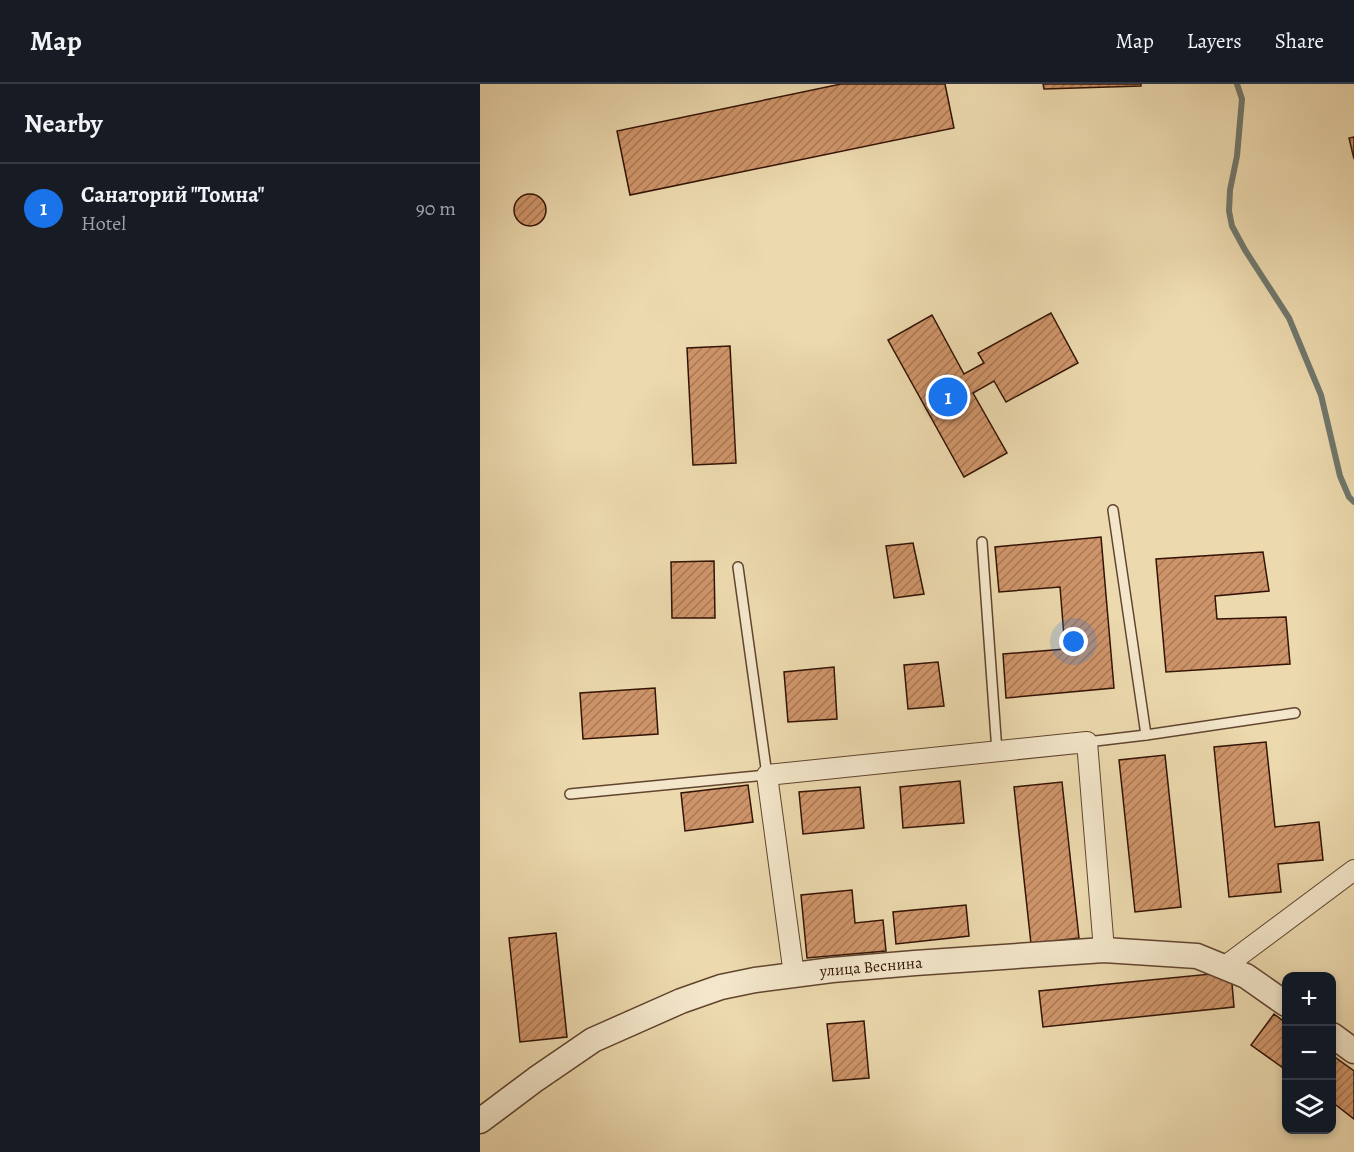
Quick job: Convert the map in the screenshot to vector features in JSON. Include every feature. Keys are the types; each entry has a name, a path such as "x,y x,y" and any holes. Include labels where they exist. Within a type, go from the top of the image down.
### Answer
{"street":[{"path":"794,975 766,775 1087,742 1104,950"},
{"path":"1224,967 1354,870"},
{"name":"улица Веснина","path":"480,1121 592,1040 681,1001 721,987 755,980 915,963 1104,950 1197,956 1246,976 1282,1001"},
{"path":"1336,1038 1354,1051"}],"lane":[{"path":"1113,510 1146,735"},
{"path":"982,542 997,752"},
{"path":"570,794 766,775 738,567"},
{"path":"1087,742 1295,713"}],"building":[{"path":"841,84 945,84 954,128 630,195 617,131"},
{"path":"1043,84 1141,84 1141,86 1044,89"},
{"path":"1354,137 1354,159 1349,138"},
{"path":"530,194 542,198 546,210 542,222 530,226 518,222 514,210 518,198"},
{"path":"1051,313 1078,363 1006,402 994,381 973,393 1007,453 964,477 888,340 932,315 964,374 984,363 978,353"},
{"path":"730,346 736,463 693,465 687,348"},
{"path":"1101,537 1114,688 1006,698 1003,654 1065,649 1060,587 999,592 995,547"},
{"path":"913,543 924,594 894,598 886,546"},
{"path":"1263,552 1269,591 1215,596 1217,619 1286,617 1290,664 1166,672 1156,559"},
{"path":"714,561 715,618 672,618 671,562"},
{"path":"938,662 944,706 908,709 904,665"},
{"path":"834,667 837,719 788,722 784,672"},
{"path":"655,688 658,734 583,739 580,693"},
{"path":"1266,742 1275,827 1319,822 1323,860 1278,864 1281,892 1229,897 1214,747"},
{"path":"1165,755 1181,907 1135,912 1119,760"},
{"path":"960,781 964,823 903,828 900,787"},
{"path":"1062,782 1079,938 1031,944 1014,787"},
{"path":"748,785 753,822 685,831 681,793"},
{"path":"860,787 864,828 803,834 799,792"},
{"path":"852,890 855,923 883,920 886,951 807,958 801,895"},
{"path":"966,905 969,936 896,944 893,912"},
{"path":"556,933 567,1037 520,1042 509,938"},
{"path":"1231,972 1234,1007 1043,1027 1039,991"},
{"path":"1274,1014 1282,1020 1282,1067 1251,1045"},
{"path":"864,1021 869,1078 833,1081 827,1024"},
{"path":"1336,1058 1354,1071 1354,1119 1336,1105"}],"waterway":[{"path":"1237,84 1242,99 1237,156 1230,190 1229,211 1232,226 1289,318 1321,395 1340,476 1349,497 1354,502"}],"place":[{"name":"Санаторий \"Томна\"","path":"948,397"}]}
